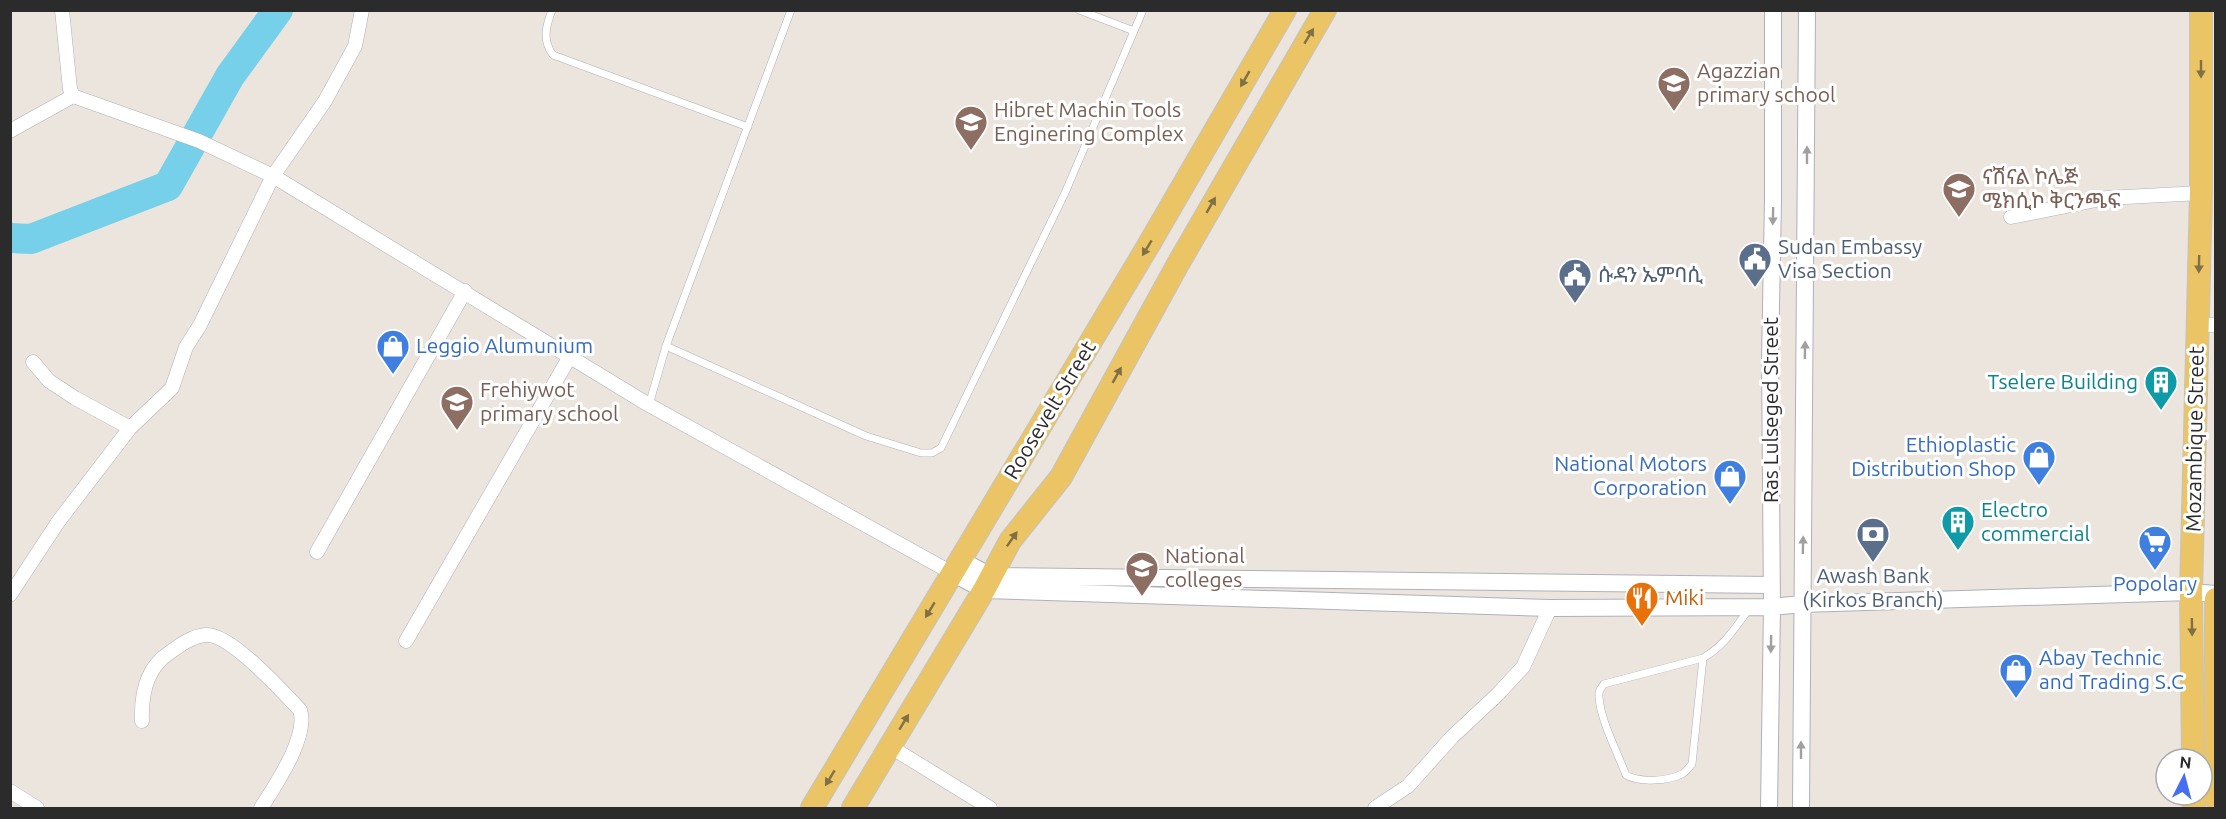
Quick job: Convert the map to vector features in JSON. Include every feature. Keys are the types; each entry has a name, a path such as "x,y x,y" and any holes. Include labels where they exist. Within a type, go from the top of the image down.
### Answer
{"main road":[{"name":"Roosevelt Street","path":"812,808 1149,246 1285,10"},
{"name":"Roosevelt Street","path":"853,808 1010,541 1061,477 1178,264 1325,10"},
{"name":"Mozambique Street","path":"2193,747 2192,592 2207,325 2201,193 2201,10"},
{"path":"2216,599 2216,799"}],"street":[{"path":"62,10 70,89 73,96 199,141 273,176 649,405 987,583 1550,608 1772,607 1802,604 2192,592 2216,594"},
{"path":"10,595 58,522 130,428 175,383 186,346 200,325 273,176 325,101 355,46 362,10"},
{"name":"Ras Lulseged Street","path":"1769,808 1772,607 1770,360 1773,10"},
{"name":"Ras Lulseged Street","path":"1801,808 1807,10"},
{"path":"10,131 73,96"},
{"path":"2011,217 2106,198 2201,193"},
{"path":"316,552 465,291"},
{"path":"406,641 569,358"},
{"path":"33,362 49,381 130,428"},
{"path":"987,583 1771,585"},
{"path":"1375,808 1408,786 1452,737 1498,694 1522,667 1550,608"},
{"path":"142,722 141,703 147,679 160,659 197,636 217,636 254,664 300,711 303,718 302,730 279,780 261,808"},
{"path":"889,746 986,808"},
{"path":"10,791 37,808"}],"lane":[{"path":"552,10 545,38 553,55 748,127"},
{"path":"649,405 666,346 791,10"},
{"path":"1079,10 1134,31"},
{"path":"666,346 866,436 921,453 932,453 941,448 1065,193 1143,10"},
{"path":"1703,658 1692,764 1682,774 1654,780 1633,779 1626,775 1606,724 1599,697 1600,689 1604,684 1703,658 1725,641 1750,607"}],"waterway":[{"path":"10,238 31,239 168,186 230,76 278,10"}],"place":[{"name":"Agazzian primary school","path":"1674,112"},
{"name":"Hibret Machin Tools Enginering Complex","path":"971,151"},
{"name":"ናሽናል ኮሌጅ ሜክሲኮ ቅርንጫፍ","path":"1959,218"},
{"name":"Sudan Embassy Visa Section","path":"1755,288"},
{"name":"ሱዳን ኤምባሲ","path":"1575,304"},
{"name":"Leggio Alumunium","path":"393,375"},
{"name":"Tselere Building","path":"2161,411"},
{"name":"Frehiywot primary school","path":"457,431"},
{"name":"Ethioplastic Distribution Shop","path":"2039,486"},
{"name":"National Motors Corporation","path":"1730,505"},
{"name":"Electro commercial","path":"1958,551"},
{"name":"Awash Bank (Kirkos Branch)","path":"1873,563"},
{"name":"Popolary","path":"2155,571"},
{"name":"National colleges","path":"1142,597"},
{"name":"Miki","path":"1642,627"},
{"name":"Abay Technic and Trading S.C","path":"2016,699"}]}
